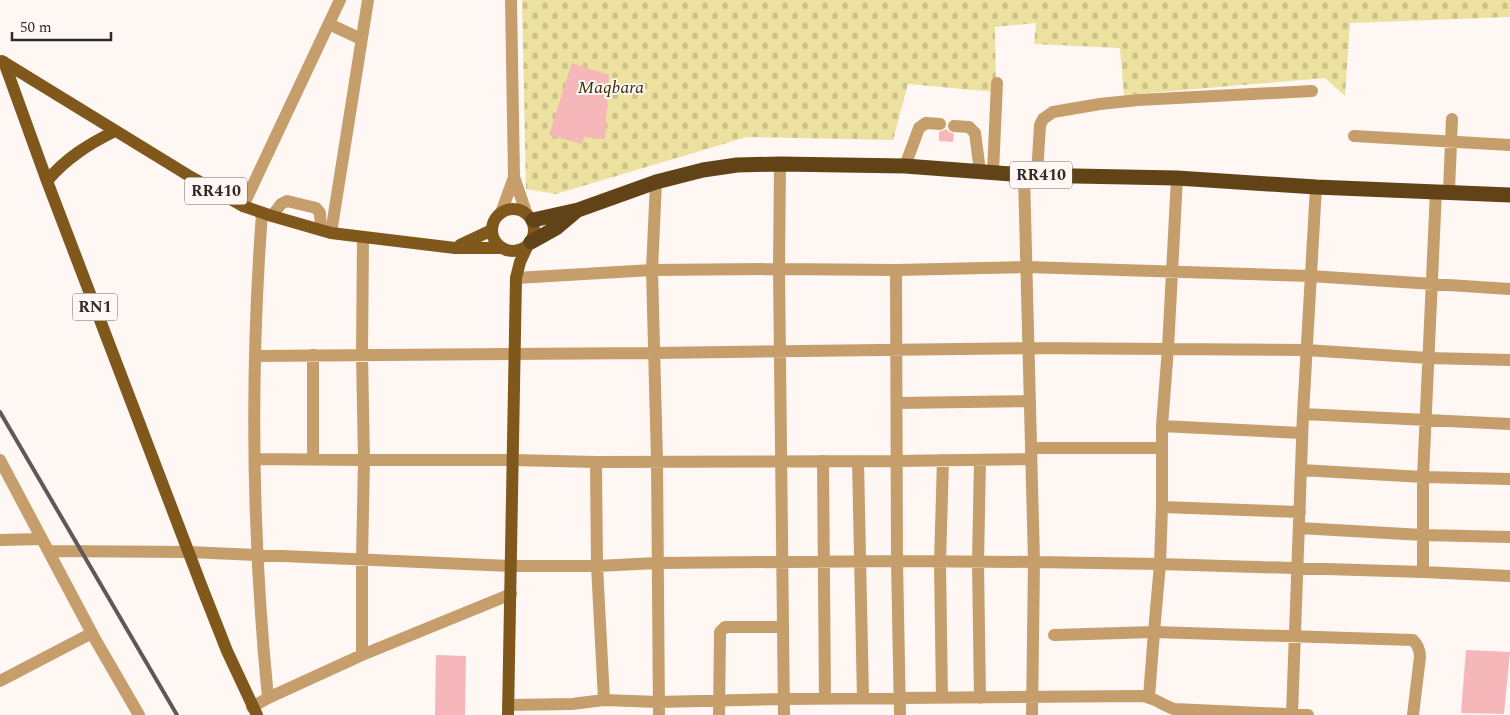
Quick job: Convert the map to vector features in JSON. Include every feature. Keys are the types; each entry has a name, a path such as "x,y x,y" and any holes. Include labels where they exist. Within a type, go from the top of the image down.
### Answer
{"highway":[{"name":"RR410","path":"529,216 578,210 656,182 703,170 737,165 780,164 905,166 1031,175 1178,178 1316,187 1510,195"},
{"name":"RR410","path":"529,245 556,228 578,210"}],"main road":[{"name":"RR410","path":"4,68 191,177 244,206 267,215 326,232 363,238 455,248 521,250 529,245"},
{"name":"RN1","path":"4,68 227,651 254,711"},
{"path":"47,180 75,155 92,143 115,131"},
{"name":"RR410","path":"501,213 513,209 529,216"},
{"path":"501,213 493,223 494,240 504,249 516,278"},
{"path":"508,710 516,278 520,262 535,232 529,216"},
{"path":"455,248 492,230"}],"street":[{"path":"244,206 340,0"},
{"path":"326,232 368,0"},
{"path":"511,0 514,176 529,216"},
{"path":"329,24 361,39"},
{"path":"986,172 997,83"},
{"path":"1032,715 1034,562 1026,268 1031,175 1040,125 1043,119 1053,112 1100,104 1138,100 1312,91"},
{"path":"1423,572 1423,477 1431,283 1442,191 1451,141 1452,119"},
{"path":"905,166 919,128 926,123 940,124"},
{"path":"954,126 969,127 975,133 986,172"},
{"path":"1354,136 1510,145"},
{"path":"780,164 781,563 784,715"},
{"path":"501,213 514,176"},
{"path":"1149,697 1160,564 1162,426 1178,178"},
{"path":"656,182 652,270 657,461 658,708"},
{"path":"1287,714 1295,636 1302,433 1316,187"},
{"path":"268,698 257,556 255,458 256,313 267,215 287,201 316,208 320,213 326,232"},
{"path":"362,655 364,460 362,355 363,238"},
{"path":"516,278 652,270 1026,268 1310,276 1510,289"},
{"path":"896,270 896,461 900,715"},
{"path":"255,356 1168,348 1306,350 1428,358 1510,360"},
{"path":"312,356 313,460"},
{"path":"897,403 1030,401"},
{"path":"1303,414 1510,424"},
{"path":"1162,426 1302,433"},
{"path":"255,458 596,462 896,461 980,460 1031,454 1162,448"},
{"path":"0,460 92,633 139,715"},
{"path":"942,698 940,563 943,460"},
{"path":"980,460 978,563 980,698"},
{"path":"823,461 825,698"},
{"path":"858,461 863,698"},
{"path":"596,462 597,566 604,700"},
{"path":"1301,470 1423,477 1510,479"},
{"path":"1162,507 1300,512"},
{"path":"1299,528 1423,535 1510,537"},
{"path":"0,540 46,545 257,556 511,566 897,561 940,563 1034,562 1298,568 1510,576"},
{"path":"254,711 268,698 362,655 511,594"},
{"path":"719,715 720,632 726,627 783,627"},
{"path":"1054,635 1154,632 1413,640 1420,651 1413,715"},
{"path":"0,681 92,633"},
{"path":"508,710 573,710 604,700 658,708 719,700 1149,697 1156,699 1166,711 1174,709 1308,715"}],"green space":[{"name":"Maqbara","path":"522,0 1510,0 1510,17 1350,23 1345,96 1325,78 1124,95 1120,48 1034,44 1036,23 995,27 996,92 908,84 893,140 747,137 556,194 526,189"}],"building":[{"path":"572,63 609,75 605,139 584,137 582,144 549,135"},
{"path":"946,129 954,134 953,142 939,141 939,132"},
{"path":"1466,650 1510,652 1504,714 1461,713"},
{"path":"436,655 466,656 465,715 435,715"}],"railway":[{"path":"0,412 177,715"}]}
